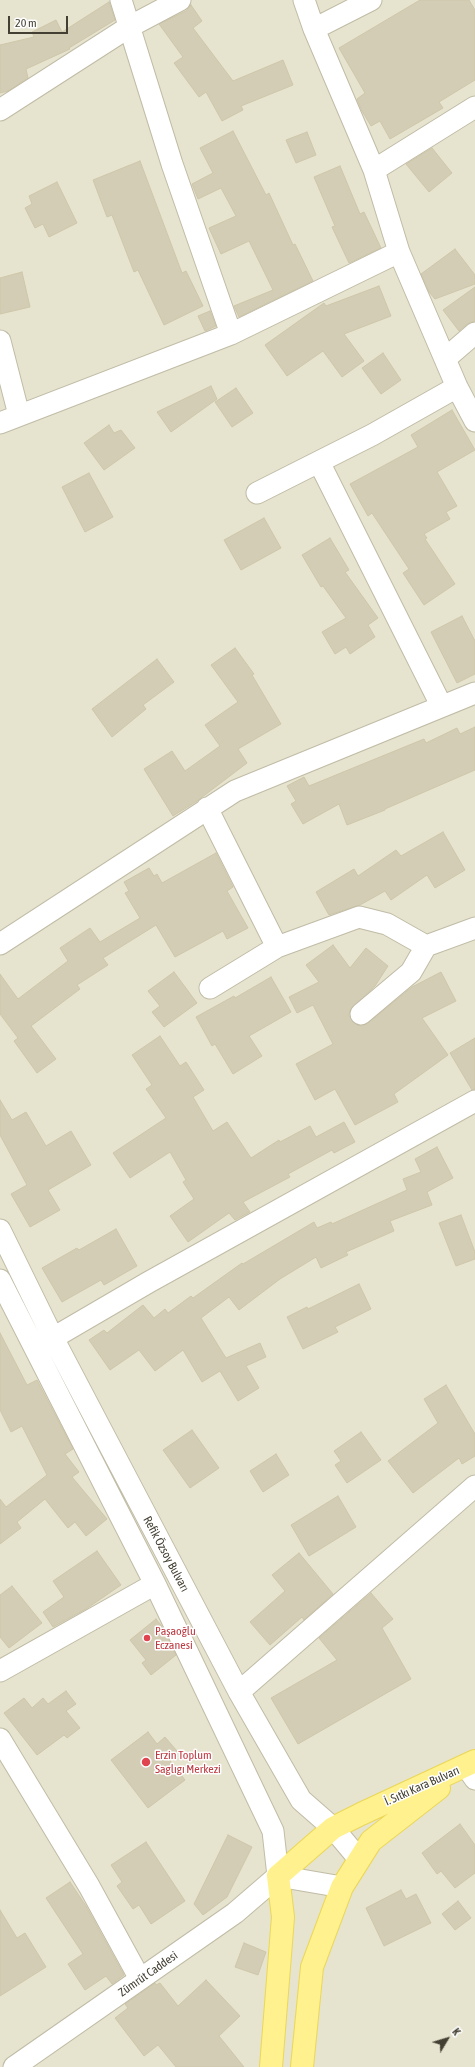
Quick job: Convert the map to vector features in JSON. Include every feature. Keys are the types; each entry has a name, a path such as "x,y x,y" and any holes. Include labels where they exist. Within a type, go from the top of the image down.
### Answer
{"main road":[{"name":"İ. Sıtkı Kara Bulvarı","path":"278,1876 333,1828 361,1814 472,1769"},
{"name":"İ. Sıtkı Kara Bulvarı","path":"302,2067 312,1967 342,1887 371,1841 472,1769"},
{"path":"271,2067 283,1917 278,1876"}],"street":[{"path":"121,0 172,164 231,334"},
{"path":"0,110 129,27 180,0"},
{"path":"304,0 314,29 374,170 399,252 457,388 475,421"},
{"path":"314,29 371,0"},
{"path":"374,170 475,107"},
{"path":"0,423 231,334 399,252"},
{"path":"445,359 475,333"},
{"path":"0,341 19,415"},
{"path":"257,493 319,462 457,388"},
{"path":"319,462 441,705"},
{"path":"0,944 206,808 235,791 441,705 475,693"},
{"path":"206,808 277,947"},
{"path":"210,988 277,947 359,917 387,924 426,946"},
{"path":"361,1014 411,972 426,946 475,928"},
{"path":"54,1338 148,1282 475,1101"},
{"name":"Refik Özsoy Bulvarı","path":"0,1230 54,1338 239,1692 301,1800 333,1828 360,1859"},
{"name":"Refik Özsoy Bulvarı","path":"0,1280 155,1584 273,1831 278,1876"},
{"path":"239,1692 475,1486"},
{"path":"0,1672 155,1584"},
{"path":"0,1739 90,1886 140,1979"},
{"path":"278,1876 342,1887"},
{"name":"Zümrüt Caddesi","path":"14,2067 236,1913 278,1876"}],"shaded area":[{"path":"0,0 475,0 475,2067 0,2067"}],"building":[{"path":"420,0 469,0 475,10 475,80 439,102 443,108 390,139 380,121 371,126 362,111 357,99 365,93 339,48"},
{"path":"109,2 115,20 69,48 70,49 26,69 28,78 8,91 0,93 0,45 34,37 32,32 56,20 62,32"},
{"path":"191,5 202,21 193,28 233,81 283,60 293,85 241,106 243,110 222,121 206,92 199,97 174,63 183,57 159,24 186,11"},
{"path":"233,131 266,195 269,193 293,245 295,244 313,281 239,317 234,306 273,290 249,241 221,254 209,228 236,216 221,188 198,199 192,184 213,173 200,148"},
{"path":"307,132 316,155 296,163 286,140"},
{"path":"432,148 452,173 429,192 406,164"},
{"path":"140,161 182,273 186,271 203,306 164,325 138,270 134,272 112,215 107,217 93,180"},
{"path":"340,166 360,214 364,212 381,248 349,263 332,227 335,226 314,177"},
{"path":"57,182 77,223 49,237 43,224 35,228 25,208 32,204 29,196"},
{"path":"455,249 475,275 475,284 435,299 429,292 421,274"},
{"path":"22,272 30,307 0,314 0,278"},
{"path":"379,286 391,316 344,334 364,361 342,377 323,351 287,376 265,345 324,303 326,306"},
{"path":"475,287 475,321 467,324 459,331 443,310"},
{"path":"210,311 216,326 205,331 198,316"},
{"path":"383,353 401,380 381,394 362,368"},
{"path":"211,386 217,399 171,432 157,412"},
{"path":"236,388 253,413 232,427 215,402"},
{"path":"452,410 475,450 437,472 457,506 446,512 450,519 424,534 427,538 425,539 455,584 424,605 403,573 409,569 372,513 368,516 350,484 418,447 411,435"},
{"path":"109,425 114,433 121,430 135,448 104,470 84,443"},
{"path":"89,473 113,517 85,532 62,487"},
{"path":"264,518 281,548 241,570 224,540"},
{"path":"330,538 349,570 345,572 378,618 368,625 375,637 350,654 346,647 335,654 322,632 346,618 323,586 321,587 302,555"},
{"path":"462,616 475,641 475,674 457,683 431,632"},
{"path":"235,648 254,674 252,675 281,724 238,749 247,763 197,801 173,816 144,769 172,751 185,771 220,746 205,725 238,702 211,665"},
{"path":"157,659 174,682 143,705 146,709 112,737 92,709"},
{"path":"475,727 475,770 385,810 347,825 339,804 303,824 291,804 296,801 287,786 304,777 309,786 424,739 426,743 457,728 460,734"},
{"path":"443,832 465,870 435,888 427,875 391,900 385,891 360,905 329,915 316,892 354,869 358,876 396,850 401,856"},
{"path":"216,853 233,887 227,891 248,928 227,939 223,931 175,957 156,925 103,958 108,965 77,985 80,989 31,1026 56,1059 37,1073 14,1041 18,1038 0,1014 0,974 18,999 68,961 60,948 90,928 100,942 140,918 125,893 129,891 124,882 149,868 154,876 157,874 162,883"},
{"path":"333,945 350,968 366,948 388,966 375,986 350,1010 349,1016 357,1025 363,1026 368,1023 412,987 441,972 456,1001 422,1018 448,1055 394,1094 398,1102 355,1125 335,1089 315,1100 296,1064 333,1044 313,1005 297,1013 289,997 319,982 306,965"},
{"path":"174,972 197,1003 164,1027 152,1012 160,1006 148,991"},
{"path":"271,977 291,1012 249,1036 262,1056 233,1074 215,1044 212,1046 196,1017 234,996 235,998"},
{"path":"160,1036 180,1066 186,1062 204,1090 193,1097 213,1131 227,1122 251,1158 279,1140 280,1142 310,1126 316,1137 344,1122 355,1142 334,1153 332,1150 288,1174 290,1177 243,1202 250,1212 235,1220 229,1213 188,1242 170,1216 194,1199 183,1182 186,1180 170,1152 130,1178 113,1153 166,1118 146,1089 152,1085 132,1055"},
{"path":"475,1038 475,1089 472,1090 450,1053"},
{"path":"0,1100 12,1120 26,1112 46,1146 71,1131 91,1165 48,1190 60,1210 30,1227 11,1194 27,1185 0,1135"},
{"path":"437,1147 453,1178 427,1192 432,1205 390,1221 394,1231 346,1252 348,1255 321,1268 316,1257 280,1279 239,1310 229,1297 201,1318 226,1358 260,1343 266,1357 246,1366 259,1388 238,1401 220,1371 202,1382 183,1350 155,1371 139,1350 110,1370 89,1340 104,1330 107,1333 143,1305 154,1318 165,1309 168,1313 191,1296 193,1298 242,1263 243,1264 314,1222 317,1228 331,1222 332,1224 407,1190 403,1179 421,1172 415,1159"},
{"path":"461,1215 475,1252 475,1259 456,1266 439,1223"},
{"path":"116,1229 137,1266 104,1285 101,1280 62,1302 42,1268 77,1248 79,1250"},
{"path":"359,1284 371,1309 335,1327 338,1332 303,1349 287,1317 307,1307 308,1309"},
{"path":"0,1333 27,1385 37,1380 73,1449 65,1454 79,1472 72,1477 107,1519 86,1536 75,1522 68,1528 45,1499 17,1522 21,1528 0,1544 0,1499 6,1507 47,1475 22,1426 11,1432 0,1410"},
{"path":"446,1385 475,1434 475,1456 462,1464 459,1458 413,1493 388,1461 438,1423 424,1399"},
{"path":"192,1430 219,1468 190,1488 163,1450"},
{"path":"361,1432 381,1460 347,1483 335,1465 341,1461 334,1451"},
{"path":"276,1454 289,1475 263,1492 250,1471"},
{"path":"338,1496 356,1527 309,1556 291,1525"},
{"path":"97,1551 121,1585 86,1609 53,1627 43,1612 64,1597 53,1581"},
{"path":"299,1553 333,1594 304,1620 302,1617 270,1645 250,1622 285,1591 272,1575"},
{"path":"12,1586 42,1623 9,1648 0,1637 0,1595"},
{"path":"371,1593 393,1619 382,1628 411,1679 298,1744 271,1698 337,1660 319,1638"},
{"path":"156,1619 161,1625 176,1655 151,1675 142,1663 146,1660 130,1640"},
{"path":"66,1691 76,1704 66,1711 80,1728 67,1738 64,1735 37,1755 4,1713 24,1698 32,1708 43,1698 48,1704"},
{"path":"148,1732 157,1744 165,1737 177,1751 168,1758 185,1780 148,1808 111,1760"},
{"path":"460,1824 475,1845 475,1873 455,1888 441,1871 437,1874 422,1853"},
{"path":"228,1835 252,1847 227,1897 203,1915 194,1904"},
{"path":"146,1842 185,1901 151,1924 139,1905 133,1909 117,1886 122,1882 111,1865"},
{"path":"70,1882 86,1906 124,1975 112,1984 106,1976 85,1990 68,1964 83,1954 46,1898"},
{"path":"401,1890 406,1899 416,1894 431,1923 384,1946 366,1908"},
{"path":"458,1901 471,1918 455,1930 442,1914"},
{"path":"0,1910 17,1938 25,1933 46,1967 0,1996"},
{"path":"244,1943 266,1952 258,1975 235,1967"},
{"path":"206,1980 240,2016 219,2036 244,2067 176,2067 158,2045 144,2056 115,2018 128,2008 125,2004 155,1983 156,1985 160,1983 178,2006"}],"place":[{"name":"Paşaoğlu Eczanesi","path":"147,1638"},
{"name":"Erzin Toplum Saglıgı Merkezi","path":"146,1762"}]}
